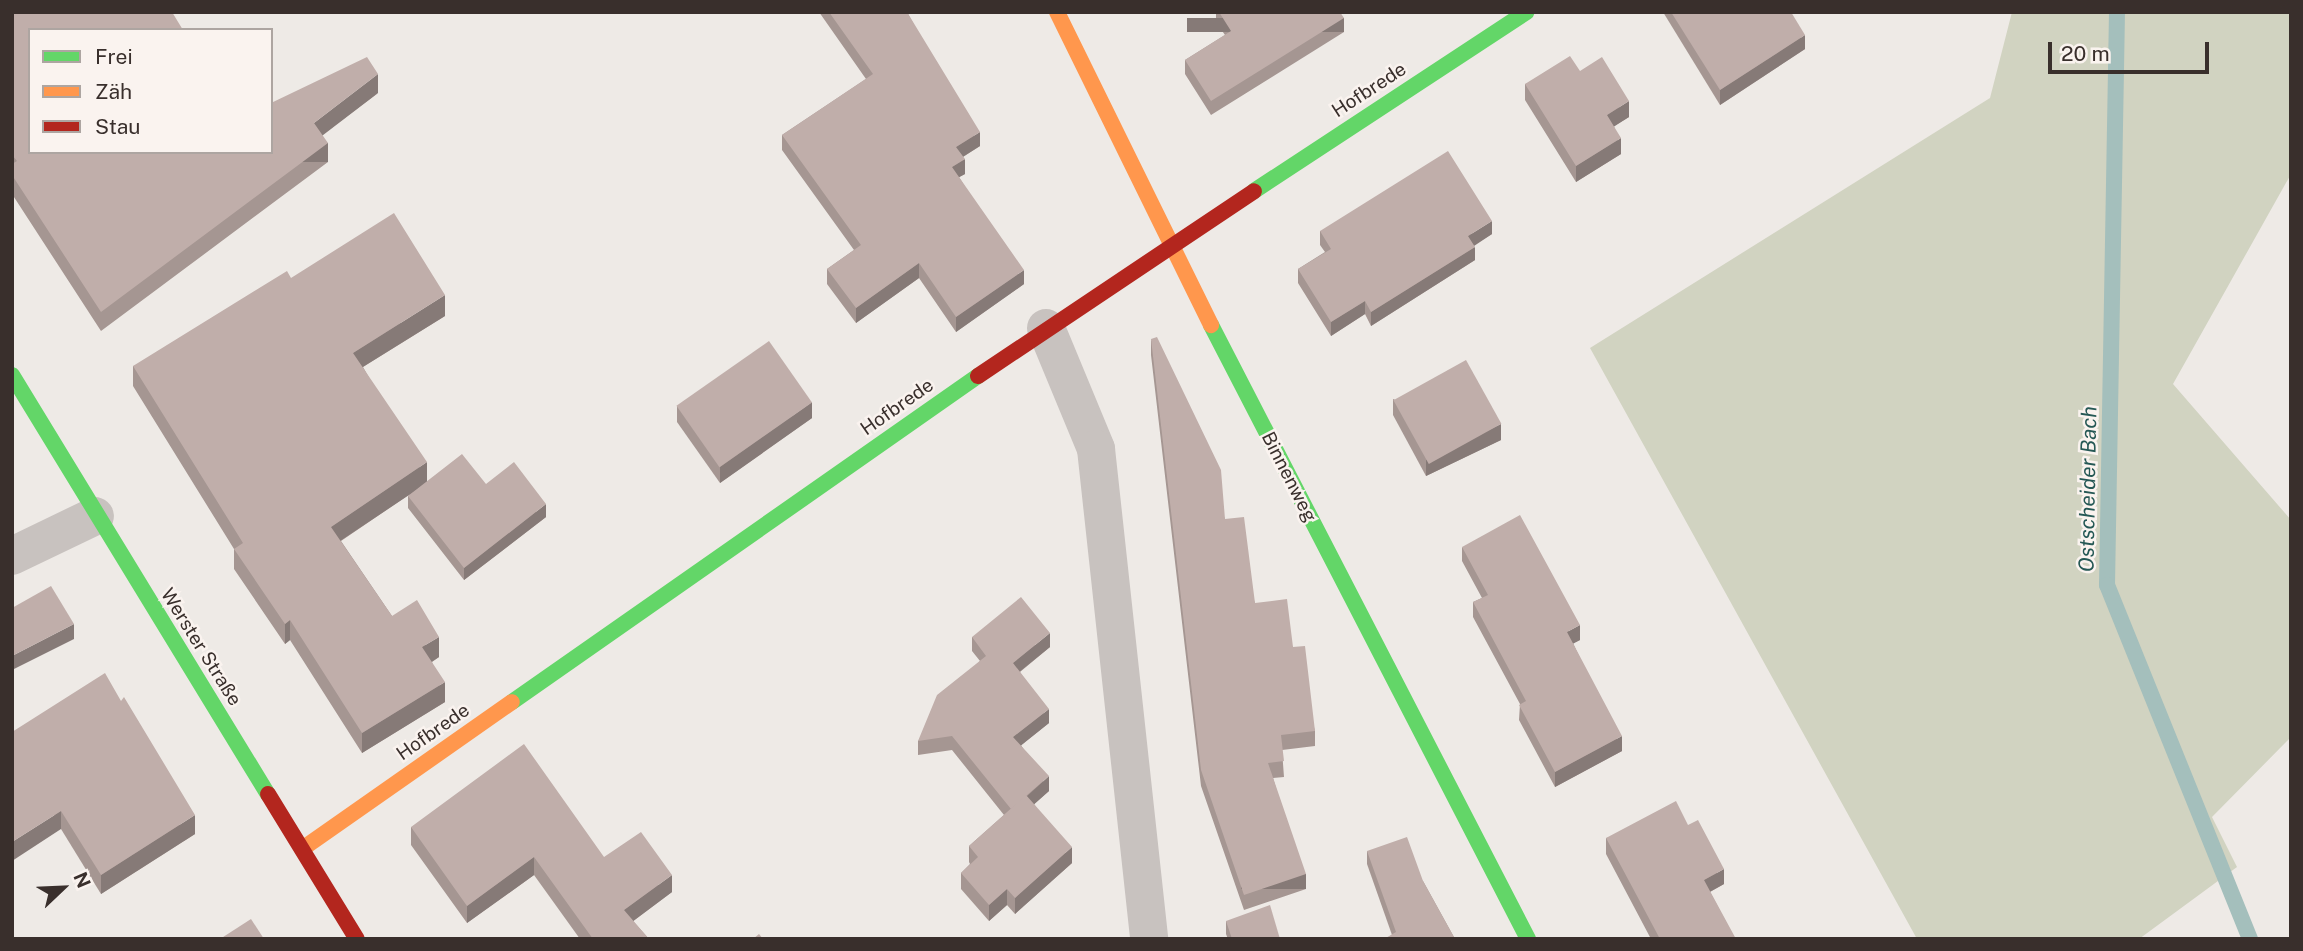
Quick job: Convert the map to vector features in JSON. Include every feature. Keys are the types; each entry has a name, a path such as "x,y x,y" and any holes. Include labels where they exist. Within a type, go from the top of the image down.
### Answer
{"street":[{"name":"Binnenweg","path":"1056,12 1170,245 1528,939"},
{"name":"Hofbrede","path":"302,849 1046,328 1526,12"},
{"path":"1046,328 1096,449 1149,939"},
{"name":"Werster Straße","path":"12,375 95,516 358,939"},
{"path":"12,556 95,516"}],"green space":[{"path":"2012,12 2291,12 2291,174 2173,384 2291,520 2291,737 2212,817 2237,867 2139,939 1917,939 1590,348 1990,98"}],"building":[{"path":"12,12 172,12 182,28 28,28 28,154 273,154 273,102 367,57 378,74 314,123 328,143 101,312 12,175 12,164 17,161 12,155"},
{"path":"829,12 907,12 980,132 956,147 965,159 952,167 1024,270 956,317 919,263 856,308 827,269 861,245 782,135 873,74"},
{"path":"1219,12 1340,12 1344,18 1211,101 1185,60 1231,31"},
{"path":"1671,12 1791,12 1805,35 1720,90"},
{"path":"1570,56 1580,71 1602,57 1629,101 1607,115 1621,138 1576,166 1525,84"},
{"path":"1448,151 1492,221 1468,236 1475,247 1371,312 1365,301 1331,322 1298,269 1331,249 1320,231"},
{"path":"394,213 445,295 353,353 427,462 331,527 392,616 417,600 439,637 422,647 445,682 362,733 290,620 285,624 234,549 243,543 133,366 287,271 291,278"},
{"path":"1157,337 1221,470 1225,519 1244,517 1255,603 1287,599 1293,647 1305,646 1315,731 1281,735 1284,761 1268,763 1306,874 1244,895 1201,770 1151,339"},
{"path":"769,341 812,402 719,467 676,406"},
{"path":"1466,360 1501,424 1429,464 1393,400"},
{"path":"462,454 486,484 514,462 546,504 464,568 408,496"},
{"path":"1520,515 1580,625 1567,632 1622,736 1555,772 1519,705 1526,701 1473,602 1488,595 1462,547"},
{"path":"51,586 74,624 12,656 12,608"},
{"path":"1021,597 1050,633 1013,663 1049,709 1013,737 1049,776 1011,809 952,736 918,741 937,695 986,656 972,637"},
{"path":"105,673 121,701 124,697 195,815 101,875 61,811 12,842 12,732"},
{"path":"524,744 604,857 641,832 672,875 624,910 649,939 593,939 534,857 467,906 411,827"},
{"path":"1026,795 1072,847 1015,898 1007,889 989,905 961,873 978,857 969,846"},
{"path":"1676,801 1688,825 1698,820 1724,869 1704,880 1736,939 1660,939 1606,838"},
{"path":"1407,837 1423,881 1455,939 1384,939 1396,932 1367,851"},
{"path":"1270,905 1280,939 1232,939 1226,921"},
{"path":"251,919 264,939 220,939"}],"waterway":[{"name":"Ostscheider Bach","path":"2117,12 2107,585 2250,939"}],"traffic: fast":[{"path":"1254,191 1526,12"},
{"path":"1211,325 1528,939"},
{"path":"12,375 268,794"},
{"path":"512,702 978,376"}],"traffic: slow":[{"path":"1057,12 1211,325"},
{"path":"302,849 512,702"}],"traffic: jam":[{"path":"978,376 1254,191"},
{"path":"268,794 357,939"}]}
